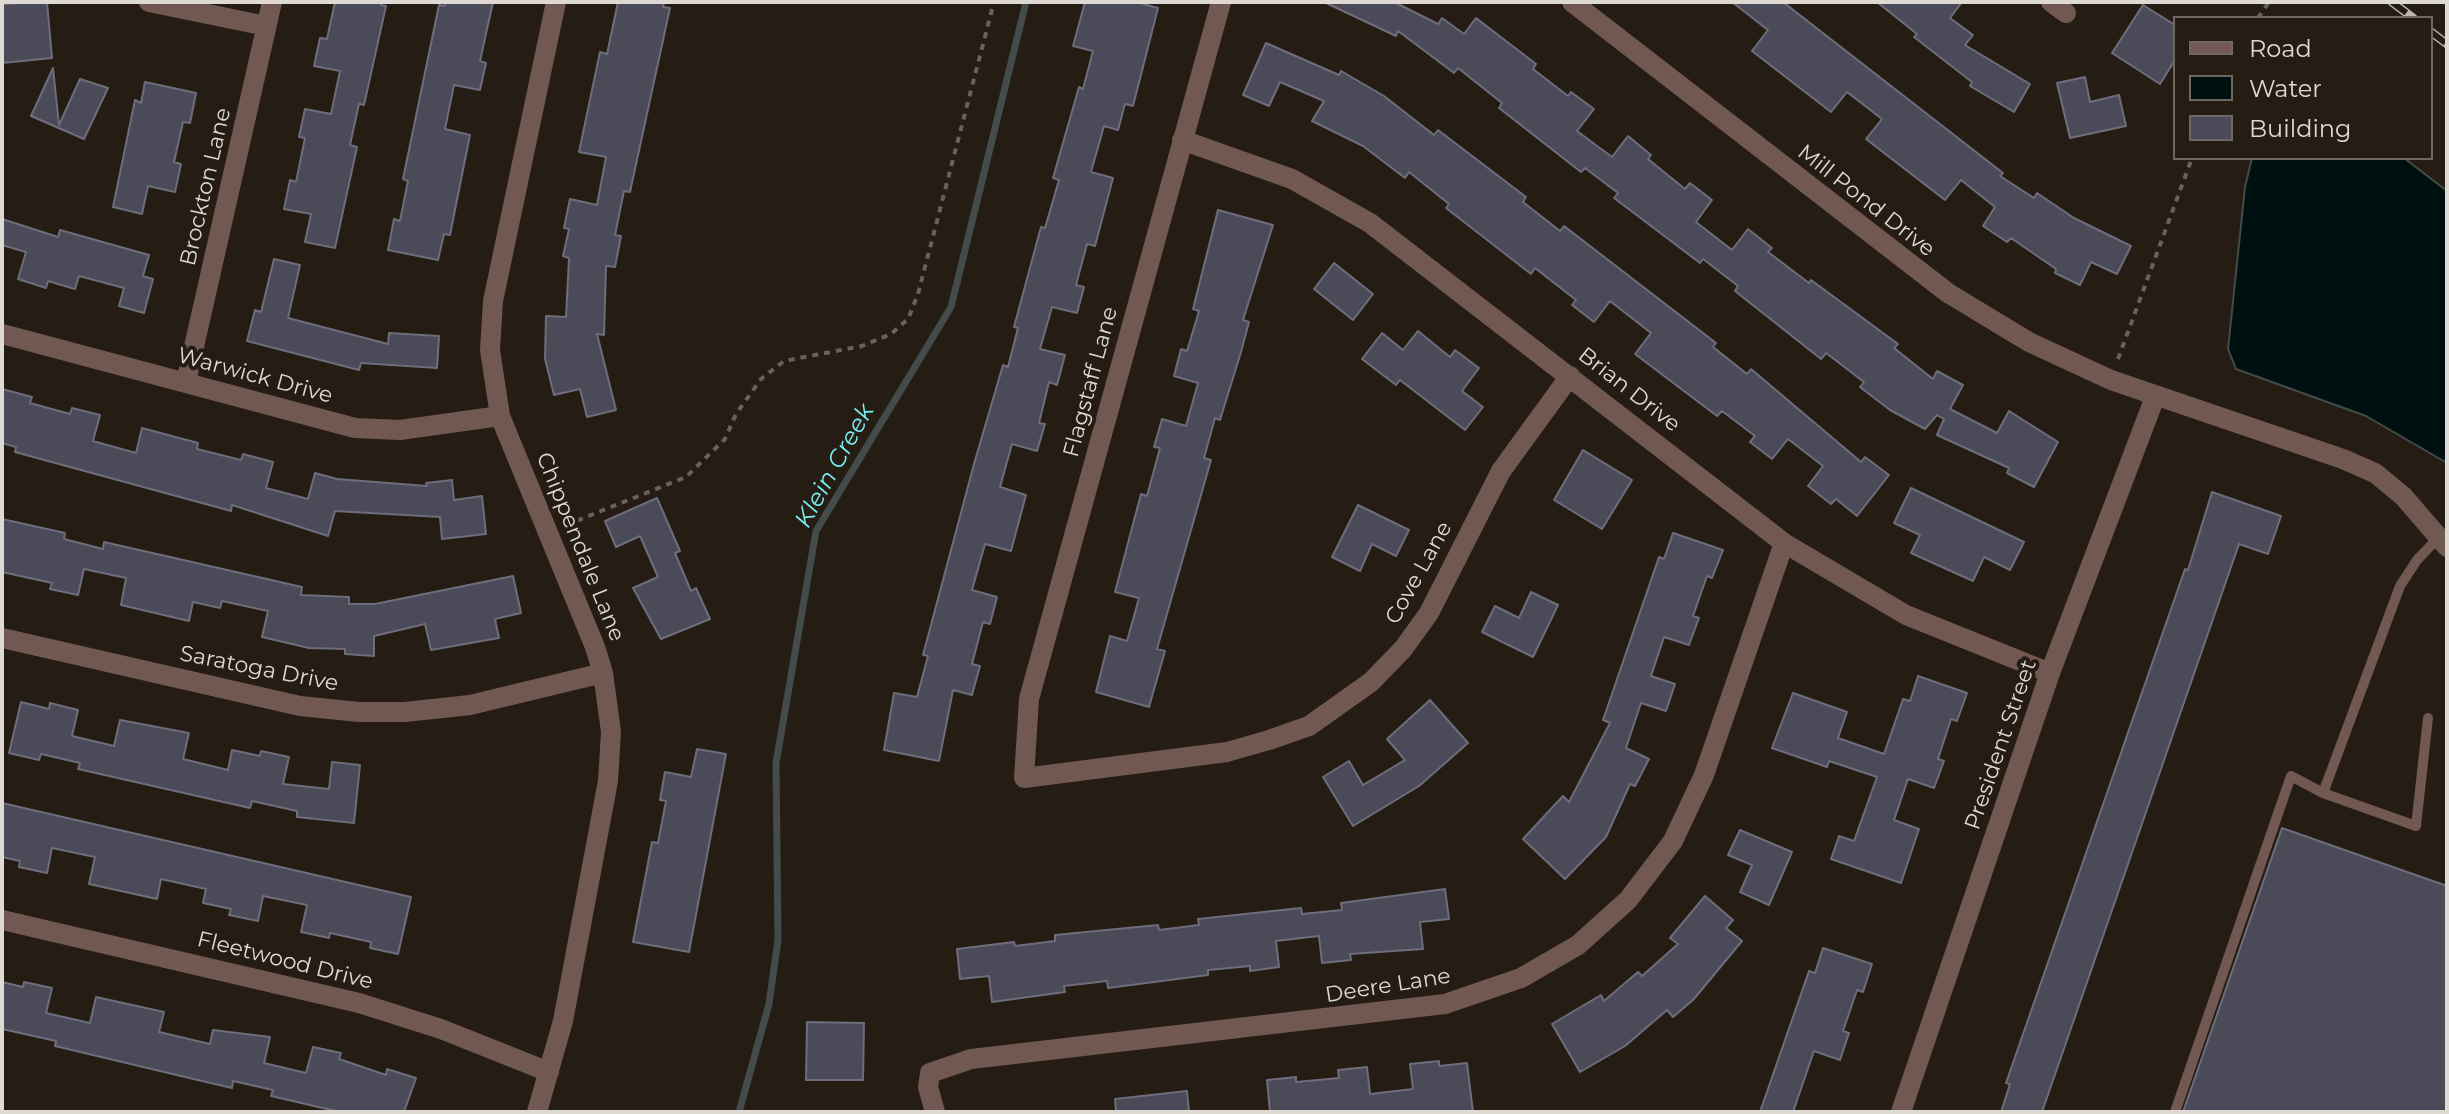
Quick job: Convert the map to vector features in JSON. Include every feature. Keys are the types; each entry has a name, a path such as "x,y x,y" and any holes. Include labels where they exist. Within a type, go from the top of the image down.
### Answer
{"street":[{"path":"149,2 266,26"},
{"name":"Brockton Lane","path":"186,382 272,2"},
{"name":"Chippendale Lane","path":"537,1112 563,1021 608,781 611,732 603,673 500,416 490,350 493,301 556,2"},
{"name":"Flagstaff Lane","path":"1024,778 1029,699 1221,2"},
{"name":"Mill Pond Drive","path":"1572,2 1948,293 2029,342 2111,380 2330,454 2375,473 2403,496 2443,542"},
{"name":"Brian Drive","path":"1182,140 1292,179 1370,223 1784,543 1906,615 2050,673"},
{"name":"Warwick Drive","path":"2,334 355,428 400,430 500,416"},
{"name":"Cove Lane","path":"1024,778 1241,748 1309,726 1371,682 1403,649 1429,613 1501,471 1570,376"},
{"name":"President Street","path":"1901,1112 2050,673 2155,397"},
{"name":"Deere Lane","path":"935,1112 928,1087 930,1073 971,1059 1445,1004 1521,978 1578,945 1628,900 1673,841 1704,775 1784,543"},
{"name":"Saratoga Drive","path":"2,638 300,706 359,712 405,712 470,705 603,673"},
{"name":"Fleetwood Drive","path":"2,920 359,1003 441,1029 549,1072"}],"lane":[{"path":"2323,793 2400,586 2417,560 2443,542"},
{"path":"2175,1112 2291,776 2323,793 2416,826 2428,718"}],"path":[{"path":"548,532 686,477 725,439 736,414 761,379 784,361 862,346 891,334 908,319 918,294 994,2"},
{"path":"2111,380 2191,160"}],"water":[{"path":"2252,160 2407,160 2447,191 2447,463 2366,416 2236,369 2228,349 2245,187"}],"building":[{"path":"47,2 52,58 2,63 2,4"},
{"path":"335,2 381,2 386,6 364,105 359,104 350,145 357,147 335,248 305,242 311,214 284,209 290,180 296,182 305,138 299,137 305,109 331,114 340,71 314,66 320,38 327,39"},
{"path":"446,2 493,2 480,61 486,63 480,90 454,85 445,129 470,135 450,235 444,234 438,260 388,250 394,219 400,221 408,181 403,179 439,5 445,6"},
{"path":"618,2 664,2 663,7 670,8 630,192 624,191 615,235 621,236 615,267 606,266 604,335 597,334 616,410 587,417 580,389 554,395 545,359 546,316 566,317 569,258 563,256 569,229 564,228 570,199 597,205 606,157 579,152 600,52 607,54"},
{"path":"1085,2 1136,2 1158,8 1133,106 1125,104 1118,130 1104,126 1091,172 1113,178 1095,246 1087,244 1076,285 1084,287 1077,313 1052,307 1040,349 1065,355 1057,385 1049,382 1039,423 1045,424 1037,451 1012,444 1000,487 1026,495 1011,551 985,544 972,590 997,597 990,624 983,622 972,664 980,666 972,695 953,690 939,761 884,750 894,693 917,697 928,656 923,655 974,464 1003,365 1008,367 1018,328 1014,327 1041,227 1045,228 1059,180 1053,178 1079,87 1083,89 1093,51 1073,46"},
{"path":"1324,2 1394,2 1438,24 1442,18 1464,34 1476,18 1536,64 1533,69 1568,96 1571,92 1594,109 1577,131 1612,157 1628,136 1651,155 1648,159 1685,189 1690,183 1712,200 1696,222 1732,250 1748,229 1772,248 1768,252 1898,344 1894,348 1933,379 1937,371 1963,385 1950,409 1997,433 2009,411 2058,442 2034,487 2007,473 2009,468 1937,435 1944,419 1937,415 1925,429 1890,410 1860,387 1864,382 1826,353 1821,359 1735,291 1738,286 1703,259 1700,263 1614,198 1618,193 1585,168 1581,172 1499,108 1502,103 1458,68 1454,73 1398,31 1396,36"},
{"path":"1732,2 1783,2 2003,173 2000,176 2034,198 2037,193 2074,218 2131,246 2117,274 2091,262 2080,285 2055,273 2056,269 2011,238 2007,242 1983,226 1995,207 1961,180 1945,200 1866,139 1882,119 1847,92 1831,112 1752,51 1768,30"},
{"path":"1877,2 1962,2 1950,18 1973,35 1965,45 2030,84 2014,112 1970,86 1972,82 1914,37 1917,34"},
{"path":"2143,5 2173,24 2173,63 2160,84 2112,53"},
{"path":"1266,43 1339,75 1341,71 1384,96 1434,135 1438,130 1526,197 1523,202 1560,231 1564,226 1716,343 1713,347 1747,374 1751,369 1861,462 1865,457 1889,475 1857,516 1836,499 1831,504 1808,486 1823,466 1788,439 1772,459 1750,442 1755,436 1722,411 1717,416 1635,354 1651,333 1610,301 1594,322 1572,305 1576,300 1535,268 1531,274 1446,208 1449,204 1409,172 1405,178 1363,146 1312,121 1324,101 1280,82 1269,106 1243,95"},
{"path":"53,68 59,125 80,79 108,88 84,139 31,116"},
{"path":"2085,77 2090,102 2119,95 2126,126 2070,138 2057,83"},
{"path":"145,82 196,93 190,123 183,122 174,162 181,164 175,192 148,186 142,214 113,207 135,100 141,103"},
{"path":"1218,210 1273,225 1243,320 1249,322 1241,352 1220,420 1215,418 1204,458 1211,460 1157,649 1165,651 1149,707 1096,692 1110,636 1127,641 1139,598 1115,592 1141,494 1147,496 1160,448 1154,447 1162,419 1186,426 1198,383 1174,376 1181,349 1187,351 1199,311 1193,309"},
{"path":"2,219 58,237 60,230 149,255 143,276 153,279 144,313 119,306 124,288 79,276 75,289 48,281 46,288 18,279 26,252 2,245"},
{"path":"274,259 300,265 288,318 388,344 389,333 439,336 437,368 361,363 359,370 247,341 255,310 261,312"},
{"path":"1334,263 1373,294 1353,320 1314,289"},
{"path":"1418,331 1450,357 1455,350 1479,368 1462,391 1483,407 1465,430 1400,380 1396,385 1362,359 1382,333 1403,350"},
{"path":"2,389 32,397 30,403 70,414 72,408 100,415 93,441 136,453 142,428 198,443 197,449 241,460 243,454 273,462 266,488 308,499 315,473 337,479 427,486 426,483 452,480 454,500 482,496 486,534 442,539 440,517 335,511 328,536 232,505 231,511 15,452 16,447 2,443"},
{"path":"1583,450 1632,480 1602,529 1554,500"},
{"path":"1911,488 2024,542 2010,570 1984,557 1973,581 1911,553 1920,535 1894,523"},
{"path":"2212,492 2281,516 2268,554 2239,544 2042,1112 2001,1112 2010,1084 2006,1083 2185,569 2188,570"},
{"path":"657,498 680,551 675,553 691,591 696,588 710,619 661,639 633,588 658,577 640,536 616,547 605,521"},
{"path":"1358,505 1409,530 1396,556 1372,544 1360,571 1332,557"},
{"path":"2,519 65,533 64,539 103,549 104,542 302,587 301,595 349,597 349,604 375,604 513,576 521,613 495,619 499,638 431,650 425,624 374,636 374,656 345,654 345,649 309,648 262,637 268,611 222,601 220,608 193,602 189,621 121,605 126,578 84,569 78,595 50,589 52,583 2,572"},
{"path":"1673,533 1723,550 1712,578 1707,576 1693,616 1699,618 1689,645 1664,637 1651,676 1675,684 1666,711 1641,703 1626,748 1649,759 1635,786 1630,784 1606,837 1565,879 1523,839 1563,796 1569,802 1610,723 1603,720 1659,557 1664,559"},
{"path":"1531,592 1558,605 1533,657 1482,632 1495,606 1519,618"},
{"path":"1918,676 1967,693 1957,721 1951,719 1938,759 1944,761 1934,788 1908,779 1894,820 1919,829 1901,883 1831,859 1839,836 1854,841 1877,777 1829,761 1827,767 1772,748 1793,693 1847,712 1838,738 1884,754 1903,699 1910,701"},
{"path":"1430,700 1468,743 1419,786 1353,826 1323,777 1349,761 1363,785 1405,760 1387,739"},
{"path":"21,702 49,709 50,703 78,710 72,736 114,746 120,720 189,733 183,759 228,770 232,750 260,756 261,751 289,757 283,784 329,789 332,762 360,765 354,823 297,817 297,811 252,801 250,808 78,769 80,763 41,754 39,760 9,753"},
{"path":"697,749 726,754 689,952 633,942 652,842 658,843 666,801 660,800 665,772 691,777"},
{"path":"2,803 411,897 398,954 370,948 371,942 330,933 329,938 301,932 307,905 263,896 258,921 229,915 231,909 203,903 206,889 161,879 157,899 89,884 95,857 52,848 47,873 19,867 20,861 2,857"},
{"path":"2282,828 2447,886 2447,1112 2183,1112"},
{"path":"1740,830 1792,852 1769,905 1740,892 1752,865 1728,855"},
{"path":"1445,889 1449,919 1420,922 1423,949 1350,954 1351,960 1322,963 1319,936 1276,941 1279,967 1250,971 1250,966 1208,970 1208,975 1108,988 1107,981 1064,986 1065,992 992,1002 989,976 960,979 957,949 1014,942 1015,946 1055,941 1055,935 1158,925 1159,930 1199,925 1198,919 1301,908 1302,914 1342,910 1341,903"},
{"path":"1705,896 1733,920 1726,928 1742,941 1693,1000 1673,1017 1667,1010 1625,1046 1580,1072 1552,1024 1601,995 1604,1001 1638,972 1642,976 1678,944 1670,938"},
{"path":"1823,948 1872,964 1863,992 1857,990 1843,1031 1849,1033 1840,1060 1814,1051 1793,1112 1760,1112 1809,971 1815,973"},
{"path":"2,982 23,987 24,982 52,988 46,1013 90,1023 96,997 164,1012 159,1032 210,1044 213,1030 270,1037 264,1063 306,1073 313,1047 341,1053 339,1059 386,1075 387,1069 416,1078 404,1112 340,1112 271,1096 273,1090 233,1081 232,1088 55,1046 56,1041 2,1029"},
{"path":"807,1022 864,1023 863,1080 806,1080"},
{"path":"1439,1061 1439,1066 1467,1063 1473,1112 1270,1112 1267,1080 1296,1077 1296,1082 1339,1078 1338,1070 1367,1067 1370,1094 1413,1089 1410,1064"},
{"path":"1187,1091 1189,1112 1116,1112 1115,1099"}],"waterway":[{"name":"Klein Creek","path":"739,1112 769,1004 778,940 776,763 816,531 951,307 1026,2"}],"railway":[{"path":"2392,2 2410,16"},
{"path":"2433,34 2447,44"}]}
